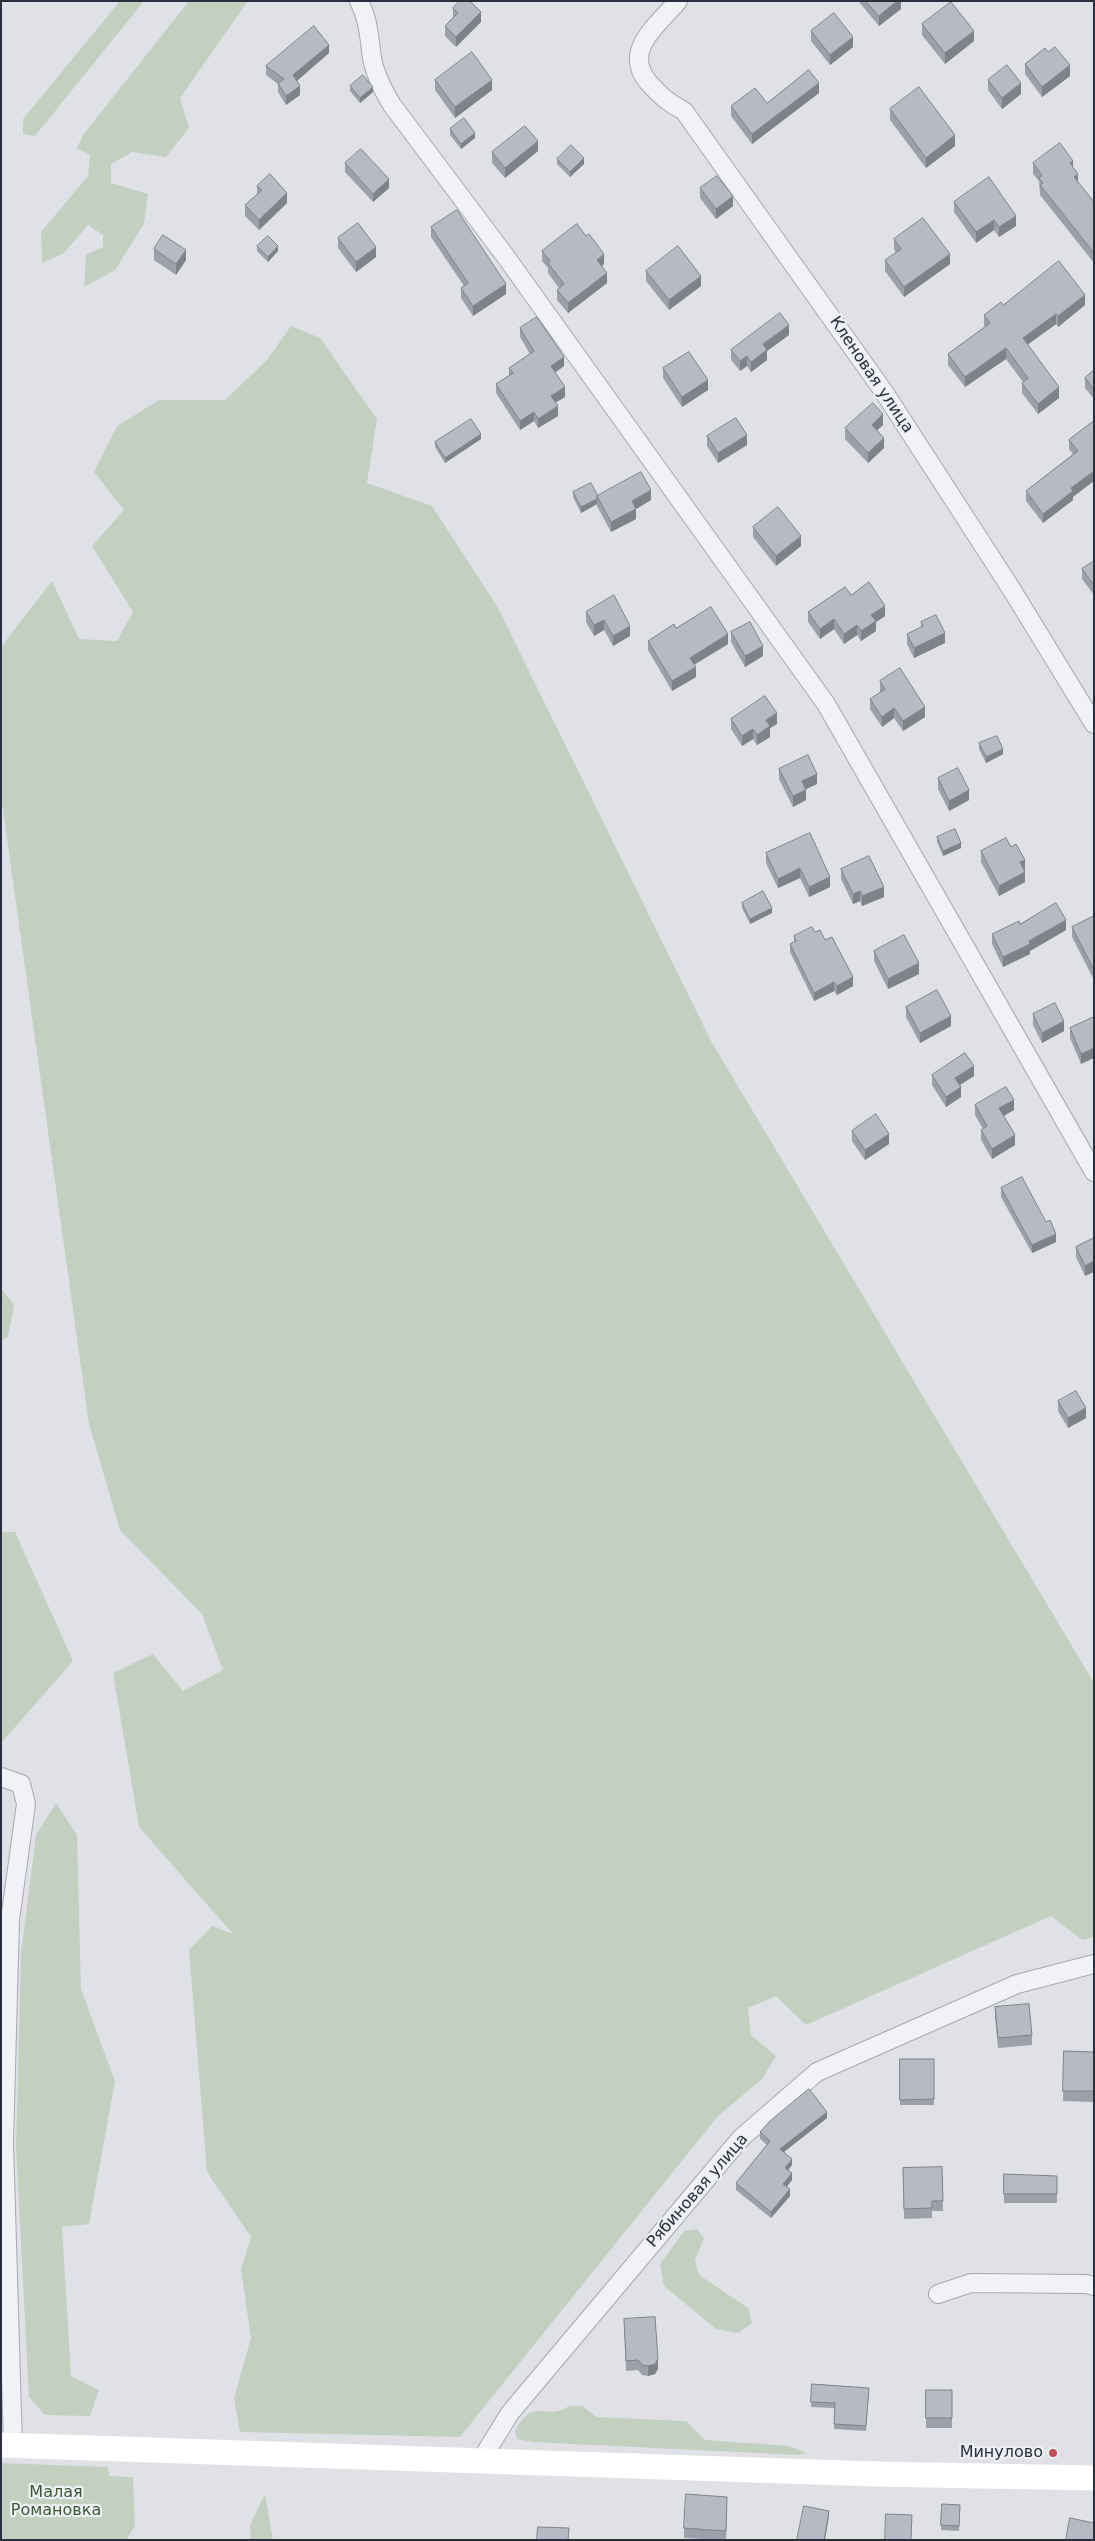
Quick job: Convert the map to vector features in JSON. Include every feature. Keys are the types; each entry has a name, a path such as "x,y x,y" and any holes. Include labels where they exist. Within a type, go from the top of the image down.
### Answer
{"main road":[{"path":"7,2446 135,2448 875,2474 1094,2478"}],"street":[{"path":"360,1 370,30 372,59 379,82 392,105 506,257 826,704 1094,1172"},
{"name":"Кленовая улица","path":"678,1 643,43 639,51 638,63 642,74 664,101 684,111 873,374 1012,590 1094,724"},
{"path":"1,1777 21,1784 26,1804 10,1920 3,2142 7,2446"},
{"name":"Рябиновая улица","path":"481,2460 510,2413 741,2138 817,2072 1017,1984 1094,1964"},
{"path":"938,2294 971,2283 1086,2284 1094,2286"}],"green space":[{"path":"120,1 144,1 35,136 23,134 23,119"},
{"path":"189,1 248,1 180,98 189,128 166,157 132,152 111,164 111,183 148,194 144,224 115,270 84,287 86,255 103,247 103,235 88,225 64,253 42,263 41,232 88,176 90,155 77,148 83,135"},
{"path":"291,326 320,338 377,419 367,483 432,506 497,606 711,1041 1094,1683 1094,1937 1082,1940 1051,1916 806,2025 776,1996 748,2008 751,2035 776,2056 762,2079 718,2116 460,2437 240,2432 234,2398 251,2338 241,2269 251,2237 207,2172 189,1950 212,1926 233,1934 139,1827 113,1673 153,1654 183,1691 223,1670 202,1614 120,1530 89,1424 1,796 1,647 52,581 79,639 117,641 133,612 92,546 124,510 94,472 117,426 159,400 225,400 267,360"},
{"path":"1,1288 14,1305 8,1337 1,1341"},
{"path":"1,1532 15,1532 73,1661 3,1741 1,1740"},
{"path":"56,1803 77,1835 81,1989 115,2081 89,2224 62,2227 71,2376 99,2390 90,2416 45,2415 29,2397 16,2148 21,1953 36,1835"},
{"path":"697,2229 704,2238 695,2260 699,2275 748,2308 752,2323 739,2333 716,2329 664,2286 660,2264 684,2231"},
{"path":"569,2406 582,2406 597,2417 686,2421 705,2440 789,2446 807,2453 798,2455 533,2442 517,2439 515,2431 528,2414 534,2411 554,2412"},
{"name":"Малая Романовка","path":"1,2463 108,2467 109,2476 133,2477 135,2526 126,2540 1,2540"},
{"path":"265,2494 273,2540 251,2540 250,2525"}],"building":[{"path":"460,1 470,1 481,12 456,37 445,26 458,13 453,8"},
{"path":"866,1 897,1 879,16"},
{"path":"951,2 974,31 945,53 922,24"},
{"path":"834,13 853,37 830,55 811,31"},
{"path":"314,26 329,45 293,75 300,86 286,96 278,83 284,79 266,66"},
{"path":"1055,47 1070,65 1042,87 1025,64 1045,48 1048,52"},
{"path":"472,52 492,80 455,107 435,80"},
{"path":"1007,65 1021,83 1002,98 988,80"},
{"path":"809,70 819,83 752,134 731,106 755,88 767,103"},
{"path":"363,75 373,87 360,98 350,86"},
{"path":"919,87 955,135 926,158 890,109"},
{"path":"464,118 475,133 461,144 450,129"},
{"path":"525,126 538,141 505,168 492,152"},
{"path":"1060,143 1073,161 1070,163 1078,174 1074,177 1094,202 1094,253 1040,185 1043,183 1039,178 1042,175 1033,163"},
{"path":"571,145 584,158 570,172 557,159"},
{"path":"361,149 389,179 373,194 345,163"},
{"path":"270,174 287,193 259,220 245,205 262,190 257,186"},
{"path":"717,176 733,196 716,209 700,188"},
{"path":"989,177 1016,216 999,227 994,220 976,232 954,202"},
{"path":"457,210 506,284 473,306 461,288 468,283 431,227"},
{"path":"923,218 950,254 904,287 885,260 901,249 894,239"},
{"path":"358,223 376,247 356,262 338,238"},
{"path":"577,224 586,236 589,234 604,254 597,260 607,273 568,303 557,290 564,284 548,263 550,261 542,251"},
{"path":"163,235 186,250 176,264 154,249"},
{"path":"268,236 278,246 268,257 257,246"},
{"path":"678,246 701,276 669,300 646,271"},
{"path":"1059,261 1085,295 1058,316 1056,314 1023,338 1059,387 1038,404 1022,383 1028,378 1006,348 965,377 948,354 990,323 984,315 1001,302 1003,305"},
{"path":"780,313 789,325 763,344 767,350 751,362 747,356 740,361 731,350"},
{"path":"537,317 564,357 551,366 565,387 551,396 558,406 538,419 534,412 520,421 496,384 513,373 509,368 534,351 520,328"},
{"path":"689,352 708,380 682,397 663,368"},
{"path":"1094,370 1094,389 1085,378"},
{"path":"873,403 883,414 872,425 884,438 868,453 845,428"},
{"path":"736,418 747,435 718,453 707,436"},
{"path":"471,419 481,434 445,458 435,442"},
{"path":"1094,421 1094,471 1071,488 1073,491 1043,514 1026,491 1078,451 1069,440"},
{"path":"641,472 651,490 632,501 636,509 611,522 597,496"},
{"path":"591,483 598,496 597,499 581,507 573,492"},
{"path":"778,507 801,536 776,556 753,527"},
{"path":"1094,561 1094,585 1082,569"},
{"path":"869,582 885,606 871,615 876,621 861,631 857,625 844,634 834,619 820,629 808,612 845,587 851,595"},
{"path":"614,595 630,626 613,636 604,620 594,625 586,612"},
{"path":"711,607 728,634 690,658 696,667 672,681 648,641 674,624 676,628"},
{"path":"936,615 945,633 914,648 907,634 923,626 921,622"},
{"path":"750,622 763,646 745,656 731,632"},
{"path":"900,668 925,707 903,721 894,708 882,717 870,699 885,689 880,681"},
{"path":"765,696 777,713 766,720 770,726 757,735 753,729 742,736 731,719"},
{"path":"997,736 1003,749 986,757 979,743"},
{"path":"808,755 817,774 802,781 806,790 793,796 779,769"},
{"path":"958,768 969,790 949,801 938,778"},
{"path":"955,829 961,843 943,851 937,837"},
{"path":"810,833 830,877 809,887 800,868 778,879 766,853"},
{"path":"1006,838 1011,847 1016,844 1025,860 1020,862 1025,872 999,886 981,851"},
{"path":"869,856 884,887 862,896 860,891 853,894 841,869"},
{"path":"763,891 772,908 750,919 742,903"},
{"path":"1056,903 1066,920 1029,941 1030,944 1003,957 992,934 1019,921 1020,924"},
{"path":"1094,916 1094,970 1072,927"},
{"path":"812,927 815,932 820,930 825,940 832,937 853,977 837,986 834,982 814,993 790,944 796,941 794,936"},
{"path":"904,935 919,963 888,979 874,951"},
{"path":"937,990 951,1016 920,1033 906,1007"},
{"path":"1055,1003 1064,1021 1042,1033 1033,1014"},
{"path":"1094,1017 1094,1048 1081,1054 1070,1028"},
{"path":"965,1053 974,1066 955,1078 961,1087 946,1097 932,1075"},
{"path":"1006,1087 1014,1100 999,1108 1015,1135 992,1149 981,1130 987,1126 975,1105"},
{"path":"876,1114 889,1134 865,1150 852,1131"},
{"path":"1022,1177 1046,1222 1050,1220 1056,1234 1032,1245 1001,1188"},
{"path":"1094,1238 1094,1261 1085,1266 1076,1247"},
{"path":"1076,1391 1086,1408 1068,1418 1058,1401"},
{"path":"1029,2004 1032,2035 998,2038 995,2007"},
{"path":"1064,2051 1094,2052 1094,2091 1063,2091"},
{"path":"900,2059 934,2059 934,2099 900,2100"},
{"path":"809,2089 827,2112 780,2149 792,2159 785,2168 792,2173 783,2184 790,2189 771,2212 736,2183 770,2141 760,2132 770,2121"},
{"path":"942,2167 943,2201 932,2201 932,2208 904,2209 903,2168"},
{"path":"1004,2174 1057,2176 1057,2194 1004,2194"},
{"path":"655,2317 658,2359 655,2364 648,2366 642,2365 638,2360 626,2361 624,2319"},
{"path":"812,2384 869,2388 866,2426 834,2424 835,2403 811,2402"},
{"path":"926,2390 952,2390 952,2418 926,2418"},
{"path":"686,2494 727,2497 726,2531 684,2528"},
{"path":"942,2504 960,2505 959,2526 941,2525"},
{"path":"804,2506 829,2511 824,2540 797,2540"},
{"path":"886,2514 912,2515 911,2540 885,2540"},
{"path":"1070,2518 1094,2523 1094,2540 1066,2540"},
{"path":"538,2527 569,2528 568,2540 537,2540"}],"place":[{"name":"Минулово","path":"1053,2453"}]}
